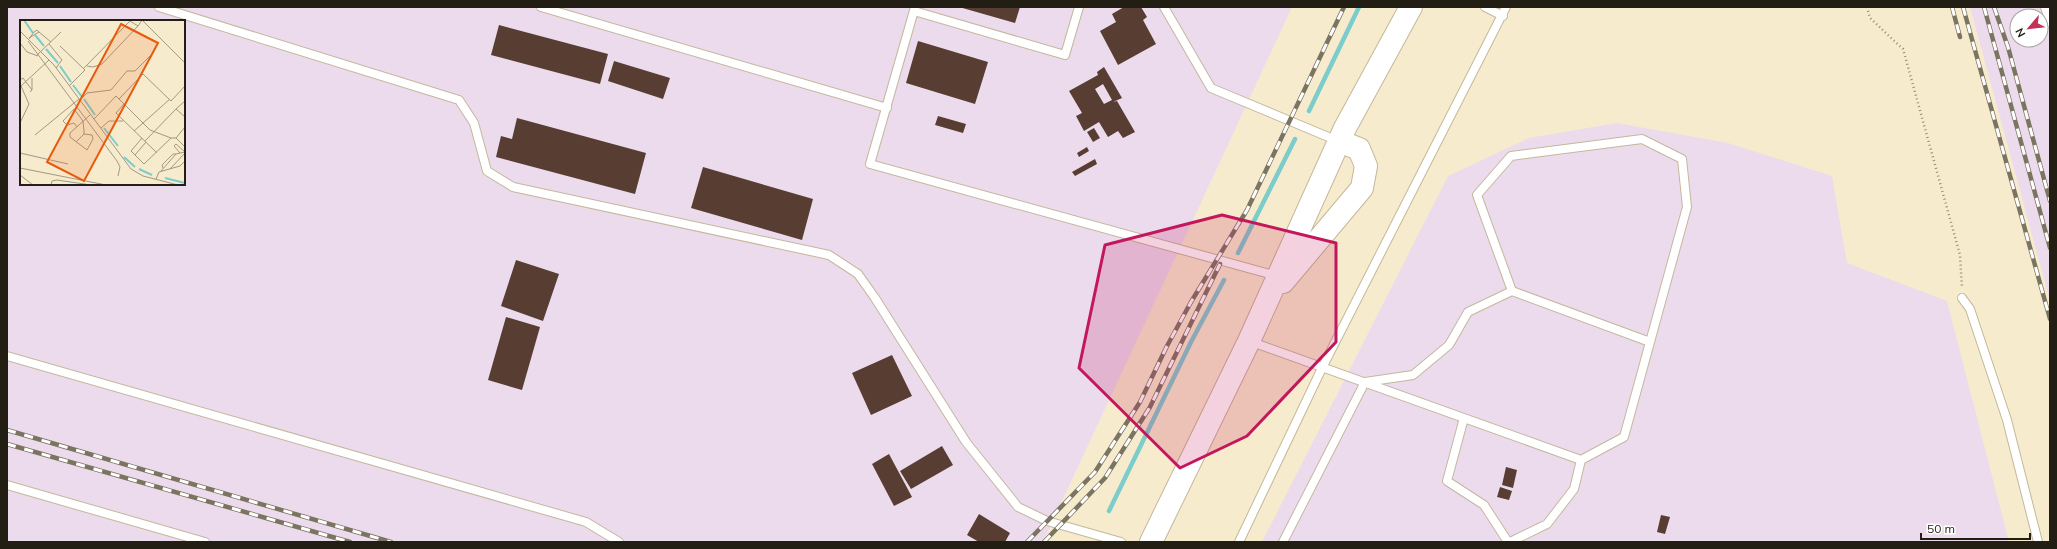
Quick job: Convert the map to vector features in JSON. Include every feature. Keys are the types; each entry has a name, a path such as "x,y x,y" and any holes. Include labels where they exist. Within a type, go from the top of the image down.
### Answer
{"main road":[{"path":"1150,542 1249,341 1339,141 1411,7"},
{"path":"1266,301 1362,188 1366,166 1359,149 1339,141"}],"lane":[{"path":"159,7 459,100 474,123 487,171 513,187 829,255 858,274 875,298 966,442 1018,507 1047,521 1121,542"},
{"path":"541,7 886,108"},
{"path":"1079,7 1065,54 915,9 870,164 1278,276"},
{"path":"1164,7 1210,88 1339,141"},
{"path":"1485,7 1503,16"},
{"path":"1239,542 1322,368 1503,16 1506,7"},
{"path":"2045,7 2050,23"},
{"path":"1464,418 1447,481 1484,505 1509,542 1547,524 1574,489 1582,460 1624,437 1687,207 1682,159 1642,139 1511,156 1477,195 1512,291"},
{"path":"1364,382 1413,375 1449,345 1468,312 1512,291 1650,342"},
{"path":"1962,298 1970,310 2007,420 2038,542"},
{"path":"1249,341 1582,460"},
{"path":"7,356 586,522 619,542"},
{"path":"1283,542 1364,382"},
{"path":"7,485 205,542"}],"path":[{"path":"1867,7 1870,18 1903,49 1960,255 1962,298"}],"highlighted area":[{"path":"1222,215 1336,243 1336,342 1247,436 1180,468 1079,368 1105,245"}],"shaded area":[{"path":"7,7 1292,7 1043,542 7,542"},
{"path":"1970,7 2050,7 2050,301"},
{"path":"1617,123 1728,143 1832,176 1847,263 1947,301 2009,542 1262,542 1448,176 1529,138"}],"building":[{"path":"959,7 1020,7 1015,23"},
{"path":"1124,7 1141,7 1147,17 1143,20 1156,44 1118,65 1100,31 1116,22 1112,14"},
{"path":"499,25 608,54 600,84 491,55"},
{"path":"918,41 988,62 975,104 906,83"},
{"path":"614,61 670,78 663,99 608,81"},
{"path":"1104,67 1122,98 1113,102 1117,101 1135,132 1123,138 1118,131 1108,137 1099,122 1084,131 1076,116 1082,113 1069,91 1098,75 1097,72","holes":["1103,84 1112,100 1104,104 1095,89"]},
{"path":"938,116 966,124 963,133 935,125"},
{"path":"517,118 646,153 635,194 496,157 501,136 512,139"},
{"path":"1094,128 1100,138 1093,142 1087,132"},
{"path":"1087,147 1089,151 1079,157 1077,153"},
{"path":"1095,159 1097,164 1075,176 1072,172"},
{"path":"703,167 813,199 802,240 691,208"},
{"path":"516,260 559,274 543,321 501,306"},
{"path":"506,317 540,327 522,390 488,380"},
{"path":"892,355 912,396 871,415 852,373"},
{"path":"942,446 953,465 911,489 900,471"},
{"path":"889,454 912,497 894,506 872,464"},
{"path":"1506,467 1517,470 1513,488 1502,485"},
{"path":"1500,487 1512,491 1509,500 1497,497"},
{"path":"979,514 1010,533 1005,542 979,542 967,535"},
{"path":"1661,515 1670,517 1665,534 1657,532"}],"waterway":[{"path":"1309,111 1359,7"},
{"path":"1238,253 1295,139"},
{"path":"1109,511 1191,342 1224,280"}],"railway":[{"path":"1027,542 1095,472 1140,402 1167,346 1191,302 1247,210 1344,7"},
{"path":"1952,7 1960,37"},
{"path":"1963,7 2050,319"},
{"path":"1984,7 2050,248"},
{"path":"1994,7 2008,47 2050,201"},
{"path":"1044,542 1105,478 1150,407 1220,264"},
{"path":"7,430 391,542"},
{"path":"7,444 350,542"}]}
